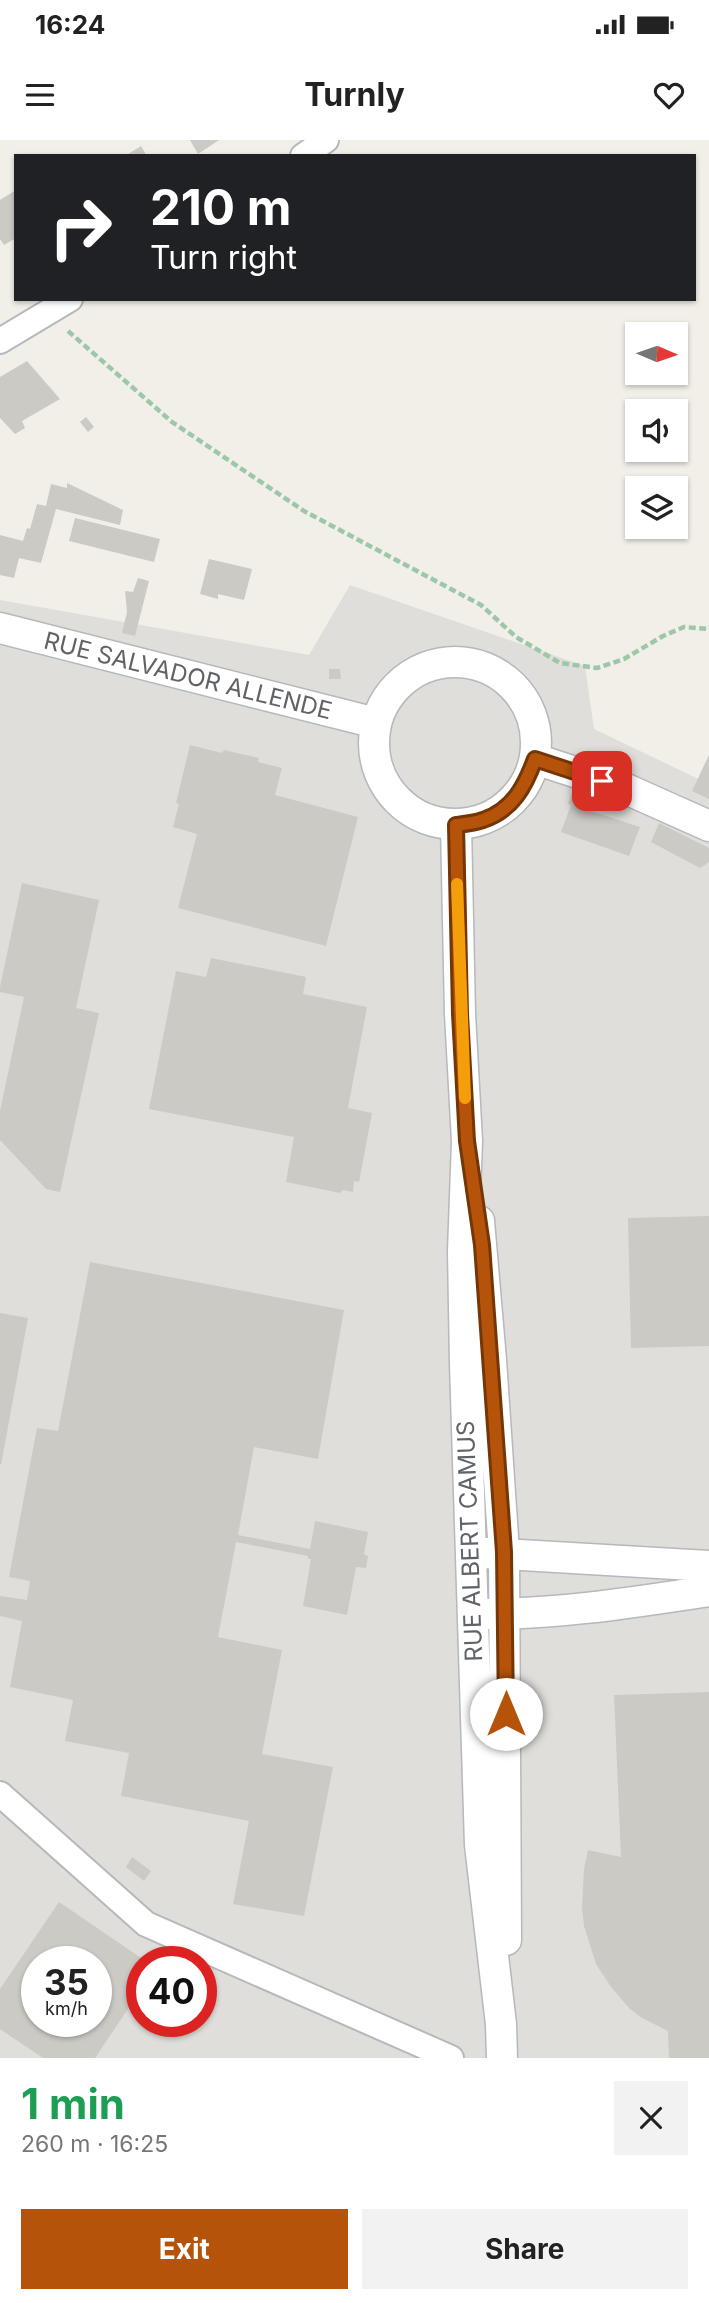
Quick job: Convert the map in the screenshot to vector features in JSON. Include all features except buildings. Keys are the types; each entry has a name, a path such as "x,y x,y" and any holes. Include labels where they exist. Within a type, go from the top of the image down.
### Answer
{"street":[{"path":"306,154 326,140"},
{"path":"0,341 67,301"},
{"name":"RUE SALVADOR ALLENDE","path":"0,628 376,723"},
{"path":"459,662 487,667 510,683 528,705 536,732 535,759 525,785 507,806 484,820 456,825 432,822 409,811 391,794 379,772 374,748 376,723 387,698 407,677 432,665 459,662"},
{"path":"535,759 624,788 709,826"},
{"name":"RUE ALBERT CAMUS","path":"456,825 460,1014 467,1141 482,1245 504,1552 507,1882 501,2024"},
{"name":"RUE ALBERT CAMUS","path":"467,1141 463,1251 480,1845 501,2024 502,2058"},
{"path":"470,1553 504,1552 709,1566"},
{"path":"472,1614 610,1606 709,1591"},
{"path":"0,1794 146,1924 451,2058"}],"path":[{"path":"49,312 75,339 172,422 304,511 481,605 516,637 560,663 597,668 624,659 684,627 709,629"}],"shaded area":[{"path":"350,585 585,666 594,729 709,784 709,2058 0,2058 0,600 309,655"}],"slow traffic":[{"path":"457,884 465,1098"}],"route":[{"path":"506,1714 504,1552 482,1245 467,1141 460,1014 456,825 484,820 507,806 525,785 535,759 602,781"}]}
